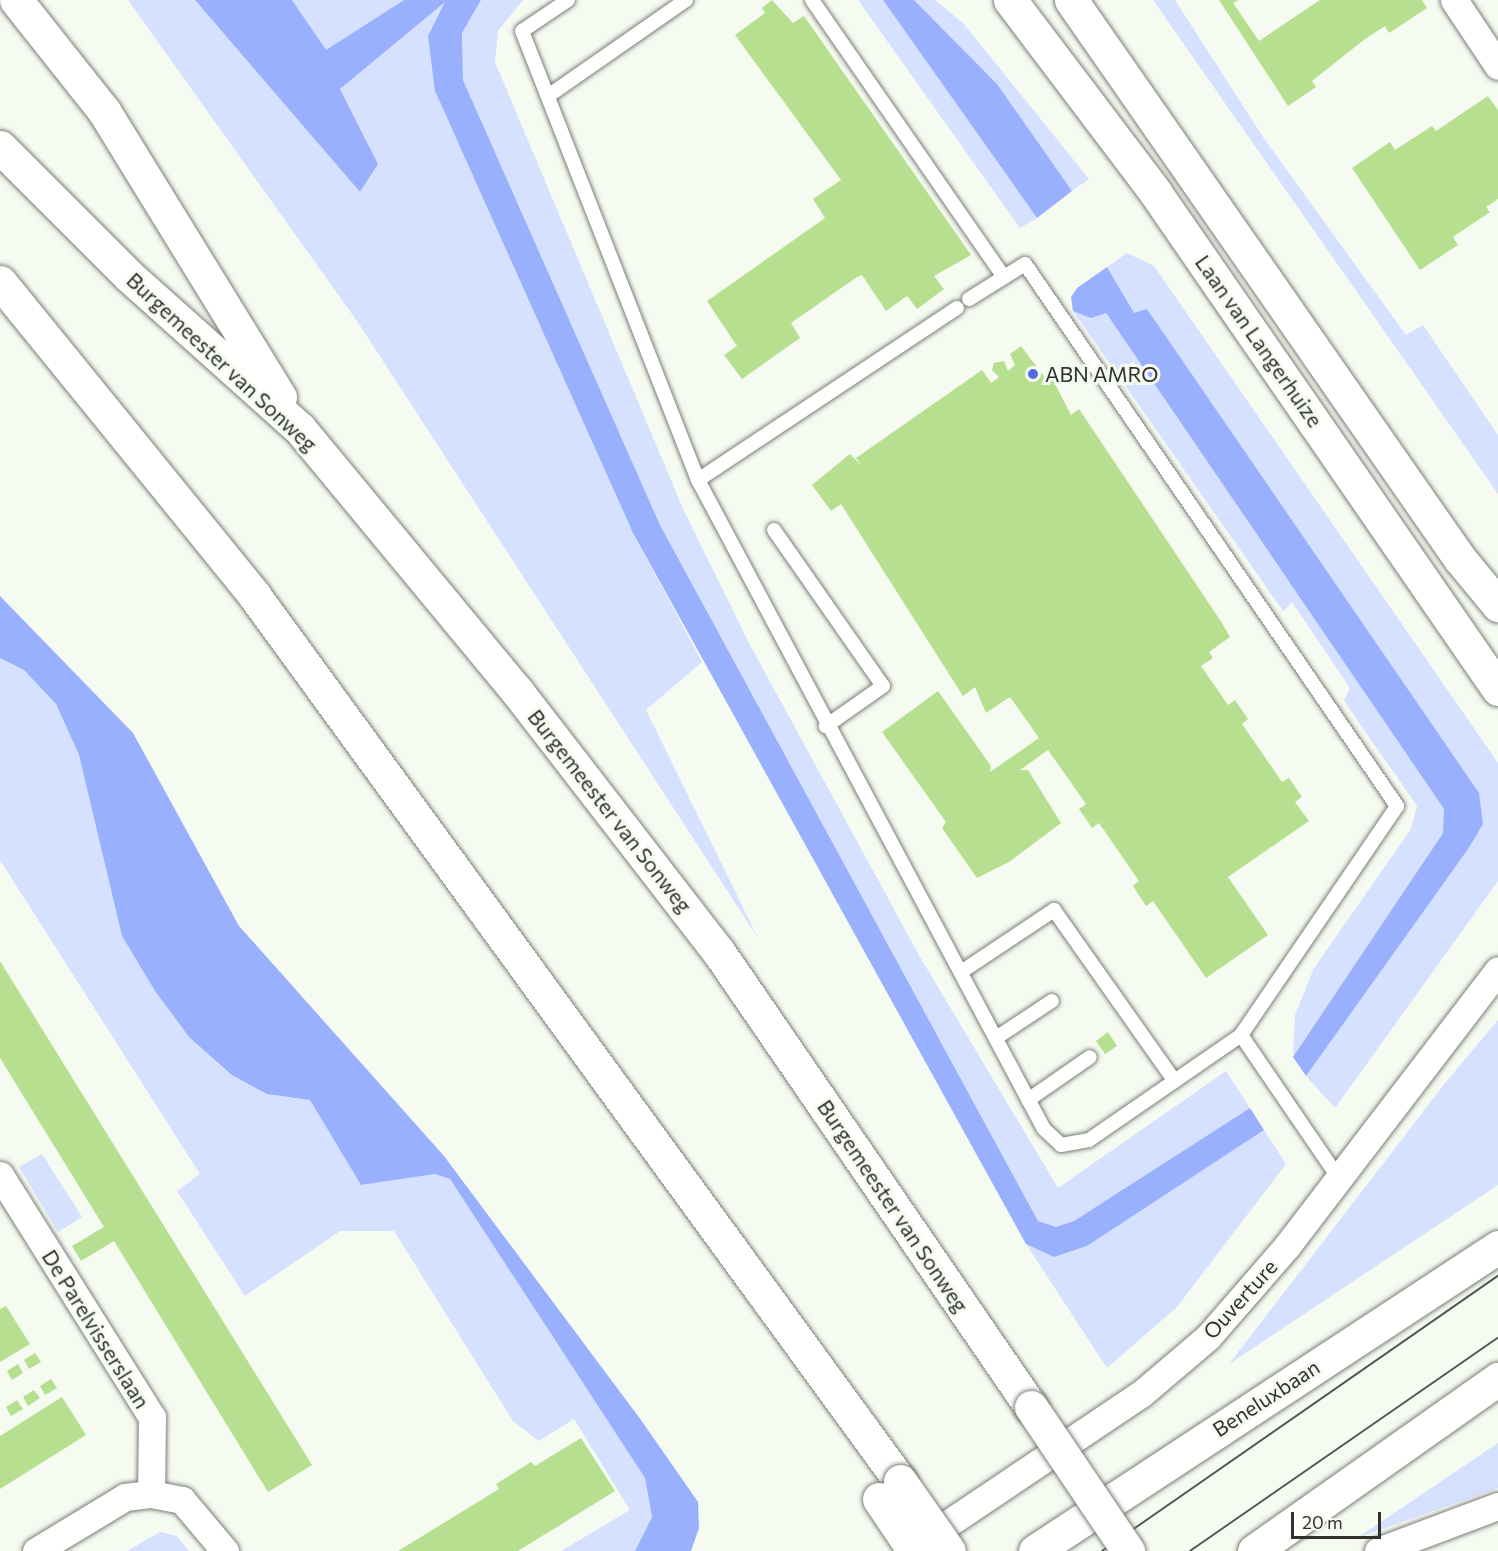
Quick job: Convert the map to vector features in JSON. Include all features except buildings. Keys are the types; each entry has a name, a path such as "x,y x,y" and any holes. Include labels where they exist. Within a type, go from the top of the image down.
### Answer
{"main road":[{"path":"16,0 104,111 300,429"},
{"name":"Laan van Langerhuize","path":"1010,0 1155,192 1498,689"},
{"name":"Laan van Langerhuize","path":"1071,0 1460,559 1498,606"},
{"name":"Burgemeester van Sonweg","path":"0,147 129,276 300,429 516,690 718,951 1128,1551"},
{"path":"0,282 254,595 869,1439 914,1551"},
{"name":"Beneluxbaan","path":"1035,1551 1498,1247"},
{"path":"1254,1551 1498,1379"},
{"path":"889,1490 949,1551"}],"street":[{"path":"1454,0 1498,66"},
{"name":"Ouverture","path":"907,1551 1141,1394 1208,1336 1340,1180 1453,1022 1498,970"},
{"name":"De Parelvisserslaan","path":"0,1175 152,1417 151,1494"},
{"path":"36,1551 72,1541 125,1497 151,1494 182,1500 196,1511 225,1551"},
{"path":"1378,1551 1498,1506"}],"lane":[{"path":"568,0 522,31 698,480 826,726 961,972 1028,1100 1061,1145 1089,1140 1241,1035 1397,806 1025,264 969,299"},
{"path":"548,96 686,0"},
{"path":"812,0 1004,277"},
{"path":"698,480 957,308"},
{"path":"774,530 883,686 826,726"},
{"path":"961,972 1054,910 1174,1080"},
{"path":"996,1038 1052,1001"},
{"path":"1241,1035 1340,1180"},
{"path":"1028,1100 1090,1057"}],"shaded area":[{"path":"128,0 195,0 360,192 378,164 340,89 446,1 435,91 633,533 702,662 646,710 758,938 359,324"},
{"path":"292,0 404,0 325,51"},
{"path":"481,0 523,0 498,31 495,62 684,511 750,645 920,957 1058,1188 1226,1071 1250,1108 1074,1221 1056,1227 1038,1221 660,525 463,80 462,33"},
{"path":"858,0 883,0 1037,218 1020,228"},
{"path":"914,0 935,0 963,23 1089,179 1072,191 997,84"},
{"path":"1153,0 1175,0 1263,137 1406,335 1423,325 1498,435 1498,494"},
{"path":"1127,253 1154,266 1498,763 1498,881 1335,1108 1306,1076 1483,824 1148,310 1134,314 1107,267"},
{"path":"1073,311 1105,312 1444,809 1443,833 1293,1057 1295,1015 1314,968 1411,829 1417,806 1344,701 1350,688 1292,602 1283,611"},
{"path":"0,658 24,670 56,704 79,755 122,936 155,991 189,1037 267,1094 310,1100 361,1185 435,1174 450,1179 645,1478 652,1517 635,1551 561,1551 630,1510 574,1419 539,1441 513,1421 394,1231 340,1231 245,1296 177,1191 200,1174 0,860"},
{"path":"1498,1020 1498,1185 1229,1364 1446,1082"},
{"path":"1264,1130 1286,1164 1177,1307 1107,1368 1026,1244 1054,1257 1087,1246"},
{"path":"42,1154 82,1217 58,1232 19,1167"},
{"path":"1498,1443 1498,1488 1357,1538"},
{"path":"160,1532 177,1536 189,1551 127,1551"}],"water":[{"path":"195,0 292,0 326,50 404,0 481,0 462,33 463,80 660,525 1038,1221 1056,1227 1074,1221 1250,1108 1264,1130 1087,1246 1054,1257 1026,1244 633,533 435,91 428,36 445,2 340,89 378,164 360,192"},
{"path":"883,0 914,0 997,84 1072,191 1037,218"},
{"path":"1107,267 1134,313 1147,309 1479,793 1483,824 1468,849 1306,1076 1293,1057 1443,833 1444,809 1106,313 1091,318 1073,311 1071,297 1077,288"},
{"path":"0,596 133,733 239,926 444,1156 641,1420 698,1502 699,1528 691,1551 635,1551 652,1517 645,1478 450,1179 435,1174 361,1185 310,1100 267,1094 232,1075 189,1037 155,991 122,936 79,755 56,704 24,670 0,658"}],"tram line":[{"path":"1102,1551 1498,1276"},
{"path":"1190,1551 1498,1338"}],"place":[{"name":"ABN AMRO","path":"1033,374"}]}
